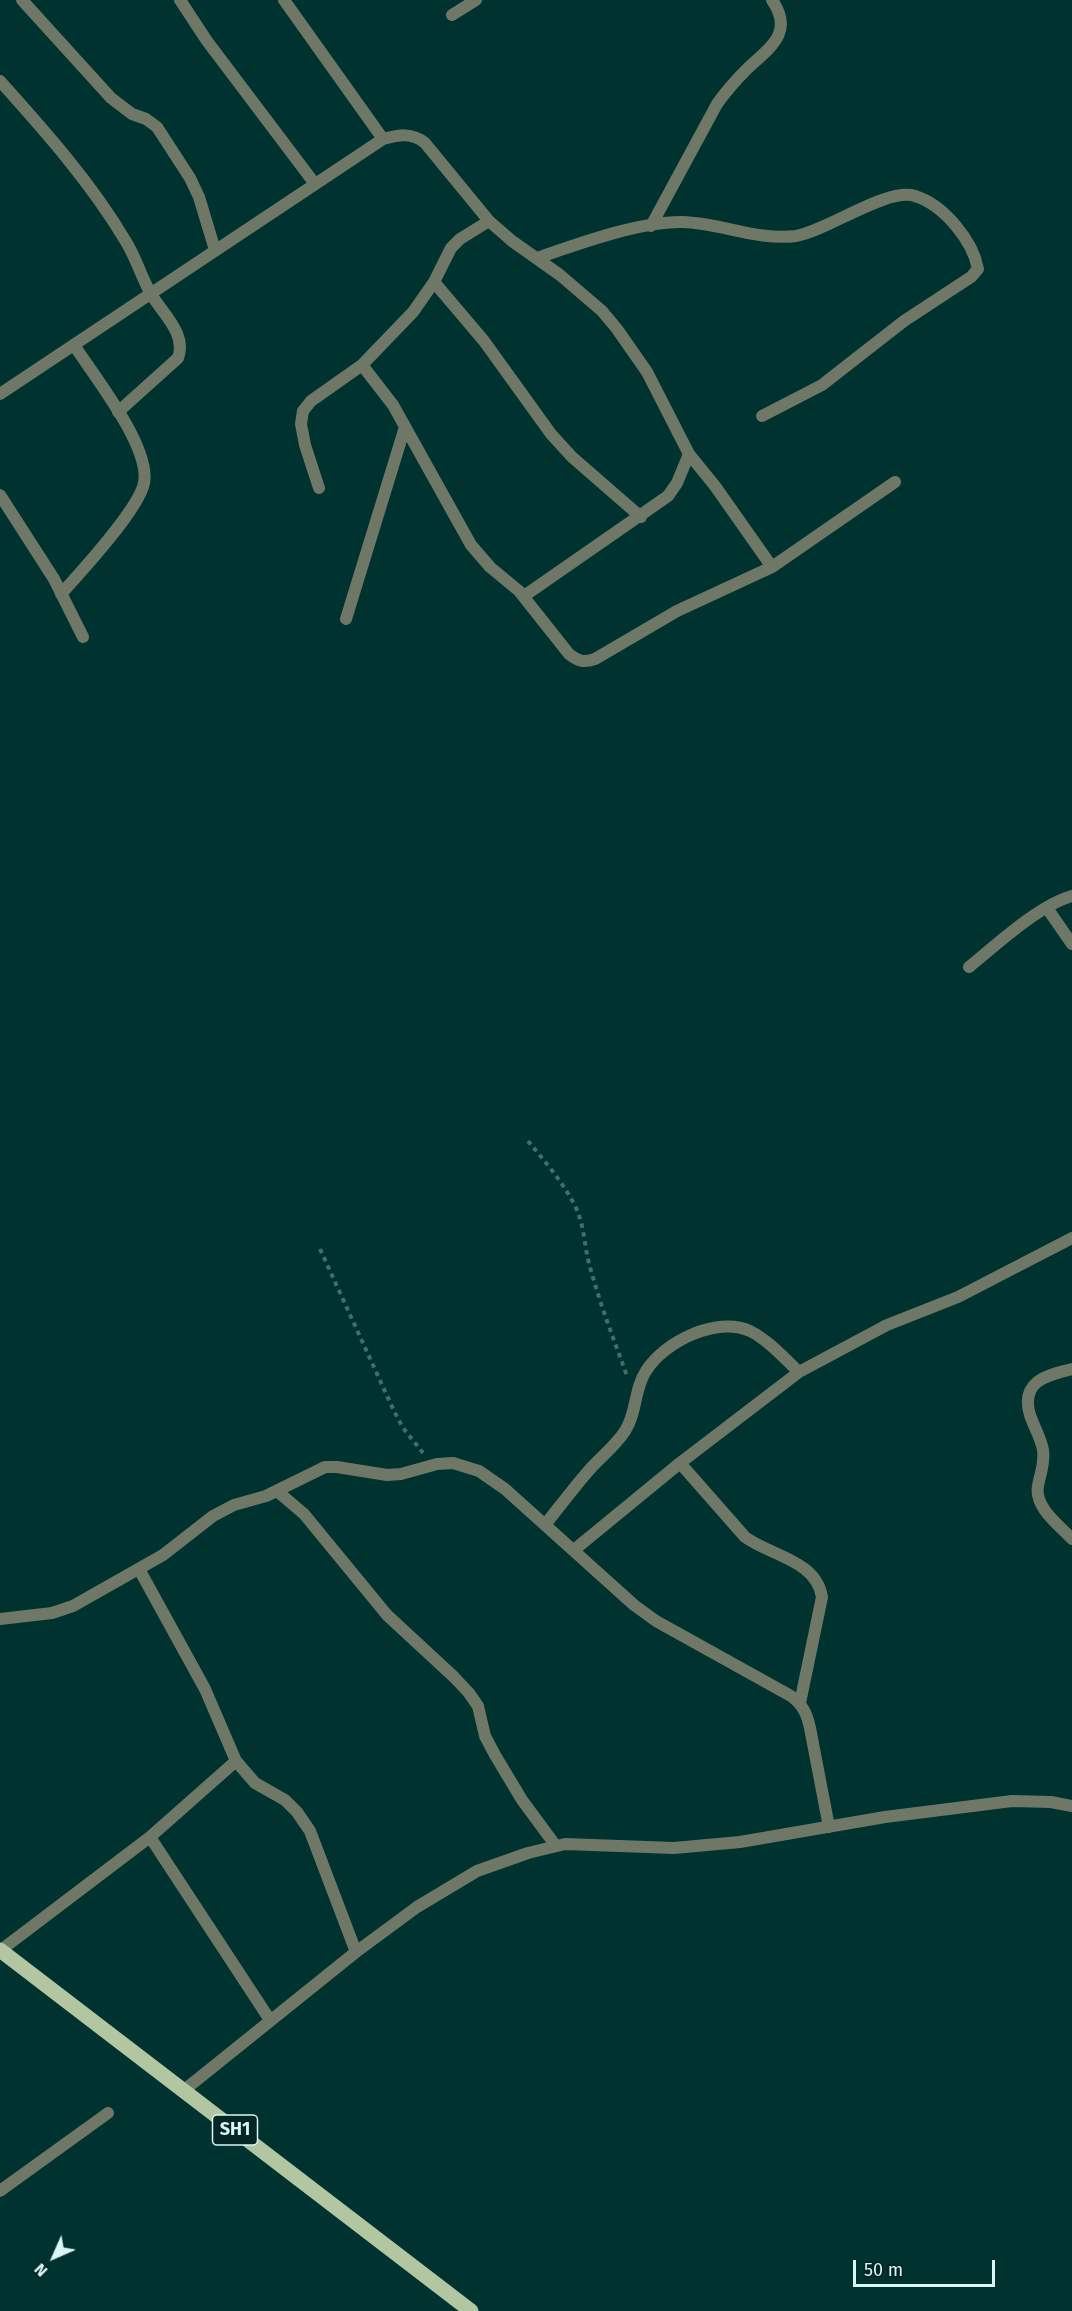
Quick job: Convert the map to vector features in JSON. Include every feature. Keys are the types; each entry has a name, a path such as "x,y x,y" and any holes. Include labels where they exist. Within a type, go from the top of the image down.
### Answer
{"main road":[{"name":"SH1","path":"0,1950 471,2311"}],"street":[{"path":"22,0 111,98 132,114 146,119 165,136 199,197 215,250"},
{"path":"180,0 207,41 315,184"},
{"path":"284,0 383,139"},
{"path":"452,15 476,0"},
{"path":"651,226 717,104 730,86 776,43 781,28 779,15 772,0"},
{"path":"0,81 35,120 102,205 136,258 150,293 178,335 181,348 178,358 169,369 118,412"},
{"path":"0,394 383,139 399,135 417,137 425,143 489,221 602,311 617,329 647,372 689,454 715,486 772,567"},
{"path":"537,258 651,226 683,222 764,235 795,236 821,229 881,201 914,195 950,219 963,233 976,255 978,269 971,277 904,321 822,385 762,416"},
{"path":"319,488 305,445 301,424 303,411 311,401 362,365 413,312 434,282 451,248 460,239 489,221"},
{"path":"434,282 472,327 550,434 572,458 641,516"},
{"path":"62,594 116,529 137,500 144,483 144,464 137,443 74,345"},
{"path":"362,365 382,390 405,427 471,544 485,562 503,575 524,596 569,654 578,661 586,662 676,612 772,567 895,482"},
{"path":"346,619 405,427"},
{"path":"524,596 668,496 689,454"},
{"path":"0,495 54,579 83,637"},
{"path":"969,967 1047,908 1072,896"},
{"path":"1047,908 1072,944"},
{"path":"574,1550 680,1463 799,1372 887,1325 958,1297 1072,1238"},
{"path":"545,1525 589,1470 626,1430 643,1377 658,1357 682,1340 702,1329 734,1327 750,1331 766,1342 799,1372"},
{"path":"1072,1368 1050,1374 1038,1381 1030,1390 1027,1399 1030,1415 1043,1449 1044,1463 1037,1497 1043,1508 1072,1539"},
{"path":"0,1618 52,1613 92,1596 163,1555 213,1516 234,1505 277,1491 325,1467 387,1475 453,1463 479,1471 519,1501 633,1605 656,1621 741,1670 791,1695 800,1703 807,1714 829,1827"},
{"path":"680,1463 745,1537 758,1546 800,1566 814,1576 821,1586 822,1597 800,1703"},
{"path":"277,1491 304,1514 387,1615 469,1693 478,1706 485,1737 499,1764 556,1846"},
{"path":"139,1569 205,1689 236,1761 255,1783 285,1800 297,1812 310,1831 356,1952"},
{"path":"0,1950 150,1837 236,1761"},
{"path":"183,2091 356,1952 417,1907 459,1880 504,1860 556,1846 580,1844 665,1848 740,1842 885,1816 1012,1801 1051,1802 1072,1806"},
{"path":"150,1837 270,2020"},
{"path":"0,2191 108,2113"}],"path":[{"path":"528,1141 565,1189 583,1225 587,1256 593,1278 636,1403"},
{"path":"320,1249 394,1411 413,1443 438,1464"}]}
